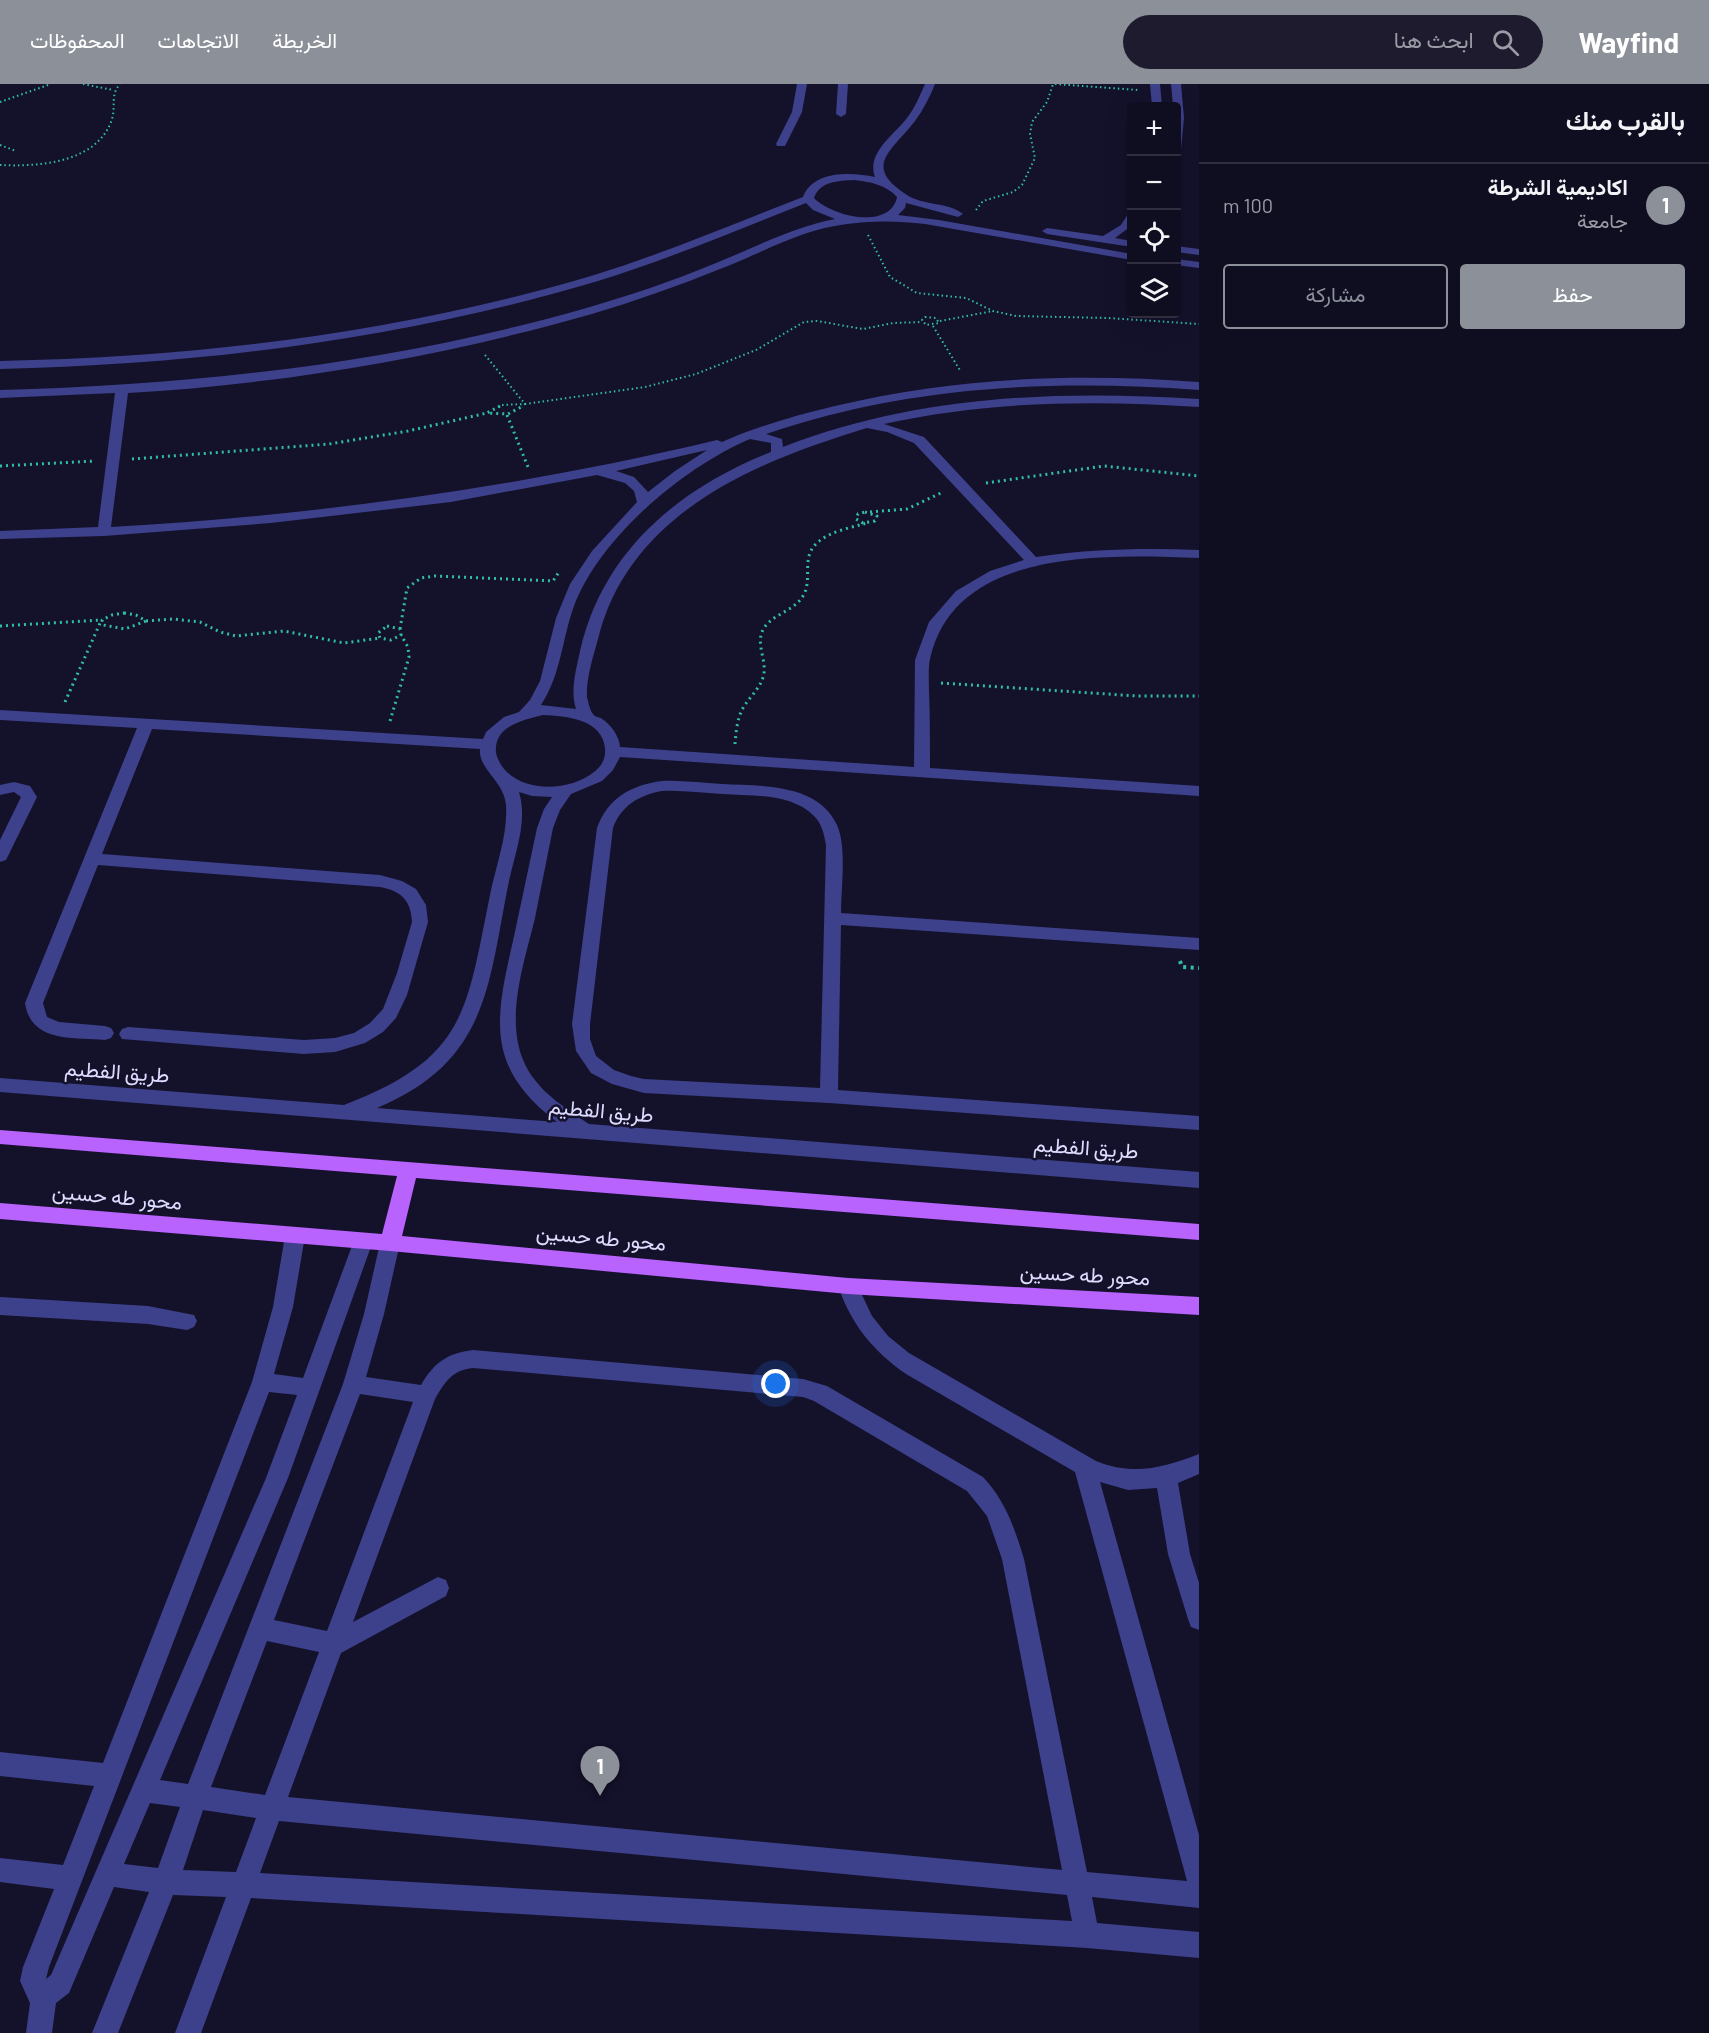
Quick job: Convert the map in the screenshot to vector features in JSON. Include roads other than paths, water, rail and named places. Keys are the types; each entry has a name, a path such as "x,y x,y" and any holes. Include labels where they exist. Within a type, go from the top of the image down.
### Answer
{"main road":[{"path":"0,1137 1199,1232"},
{"path":"390,1243 408,1170"},
{"name":"محور طه حسين","path":"0,1211 390,1243 849,1286 1199,1306"}],"street":[{"path":"781,144 799,107 802,84"},
{"path":"841,114 843,84"},
{"path":"883,183 878,172 879,158 911,120 930,84"},
{"path":"1176,84 1178,102"},
{"path":"856,220 821,212 812,206 808,199 809,192 826,181 854,177 883,183 902,197 933,208 983,219 1127,243"},
{"path":"880,218 901,207 902,197"},
{"path":"0,365 163,359 355,335 479,309 597,278 676,251 808,199"},
{"path":"0,394 122,389 298,371 366,362 474,341 539,325 635,296 721,265 800,231 856,220 910,218 942,222 1031,241 1127,256"},
{"path":"1105,240 1127,223"},
{"path":"1181,250 1199,252"},
{"path":"1181,263 1199,265"},
{"path":"355,335 347,339 344,351 356,360 366,362"},
{"path":"294,344 309,351 311,356 306,367 298,371"},
{"path":"0,535 104,532 303,516 431,500 534,484 748,436 789,422 880,399 969,386 1067,380 1196,385"},
{"path":"104,532 115,460 122,389"},
{"path":"586,717 580,699 580,689 593,627 605,597 626,562 656,528 693,497 736,472 815,438 865,423 982,402 1044,398 1121,399 1199,404"},
{"path":"919,440 919,427 928,410"},
{"path":"789,422 788,429 793,434 815,438"},
{"path":"865,423 891,429 919,440 1033,562"},
{"path":"526,713 541,696 562,618 580,578 598,554 657,491 703,459 748,436 771,438 777,442 779,448 777,453"},
{"path":"591,471 632,481 640,488 644,496 644,505"},
{"path":"922,772 924,645 939,616 950,603 979,582 1033,562 1075,555 1132,552 1199,554"},
{"path":"343,1112 375,1102 401,1090 423,1075 458,1039 468,1019 513,825 513,799 506,782 489,764 486,754 491,736 505,722 526,713 557,710 586,717 606,732 611,742 613,752 604,772 580,787 565,791 534,791 506,782"},
{"path":"0,716 487,744"},
{"path":"105,1033 48,1026 40,1022 33,1010 146,724"},
{"path":"613,752 1199,791"},
{"path":"829,1096 833,831 825,817 812,805 795,797 774,792 675,786 650,789 628,797 609,816 605,828 580,1039 591,1063 603,1073 619,1081 644,1086 829,1096 1199,1123"},
{"path":"0,790 14,788 24,790 29,797 0,856"},
{"path":"565,791 552,809 545,828 507,1025 514,1059 522,1076 548,1106 585,1132"},
{"path":"92,860 380,881 408,890 417,899 421,910 420,922 397,1001 388,1018 372,1032 352,1042 328,1048 129,1034"},
{"path":"833,918 1199,944"},
{"name":"طريق الفطيم","path":"0,1085 1199,1180"},
{"path":"295,1236 283,1307 262,1382 33,1974 34,1987 38,1993 43,1995 50,1993 60,1984 277,1478 363,1241"},
{"path":"105,2033 166,1882 195,1798 353,1384 374,1314 390,1243"},
{"path":"849,1286 854,1305 868,1329 888,1351 1085,1469 1118,1479 1134,1481 1166,1478 1199,1464"},
{"path":"0,1306 148,1315 187,1321"},
{"path":"188,2033 426,1395 442,1368 457,1360 473,1359 803,1388 820,1393 975,1484 988,1496 998,1512 1013,1558 1087,1935"},
{"path":"262,1382 311,1388"},
{"path":"353,1384 426,1395"},
{"path":"1085,1469 1199,1879"},
{"path":"1166,1478 1179,1554 1199,1619"},
{"path":"260,1628 335,1644 438,1588"},
{"path":"0,1764 111,1776"},
{"path":"143,1790 273,1808 1199,1894"},
{"path":"0,1870 71,1878"},
{"path":"108,1874 166,1882 1087,1935 1199,1945"},
{"path":"39,2033 44,2007 43,1995"}],"place":[{"name":"اكاديمية الشرطة","path":"600,1796"}]}
